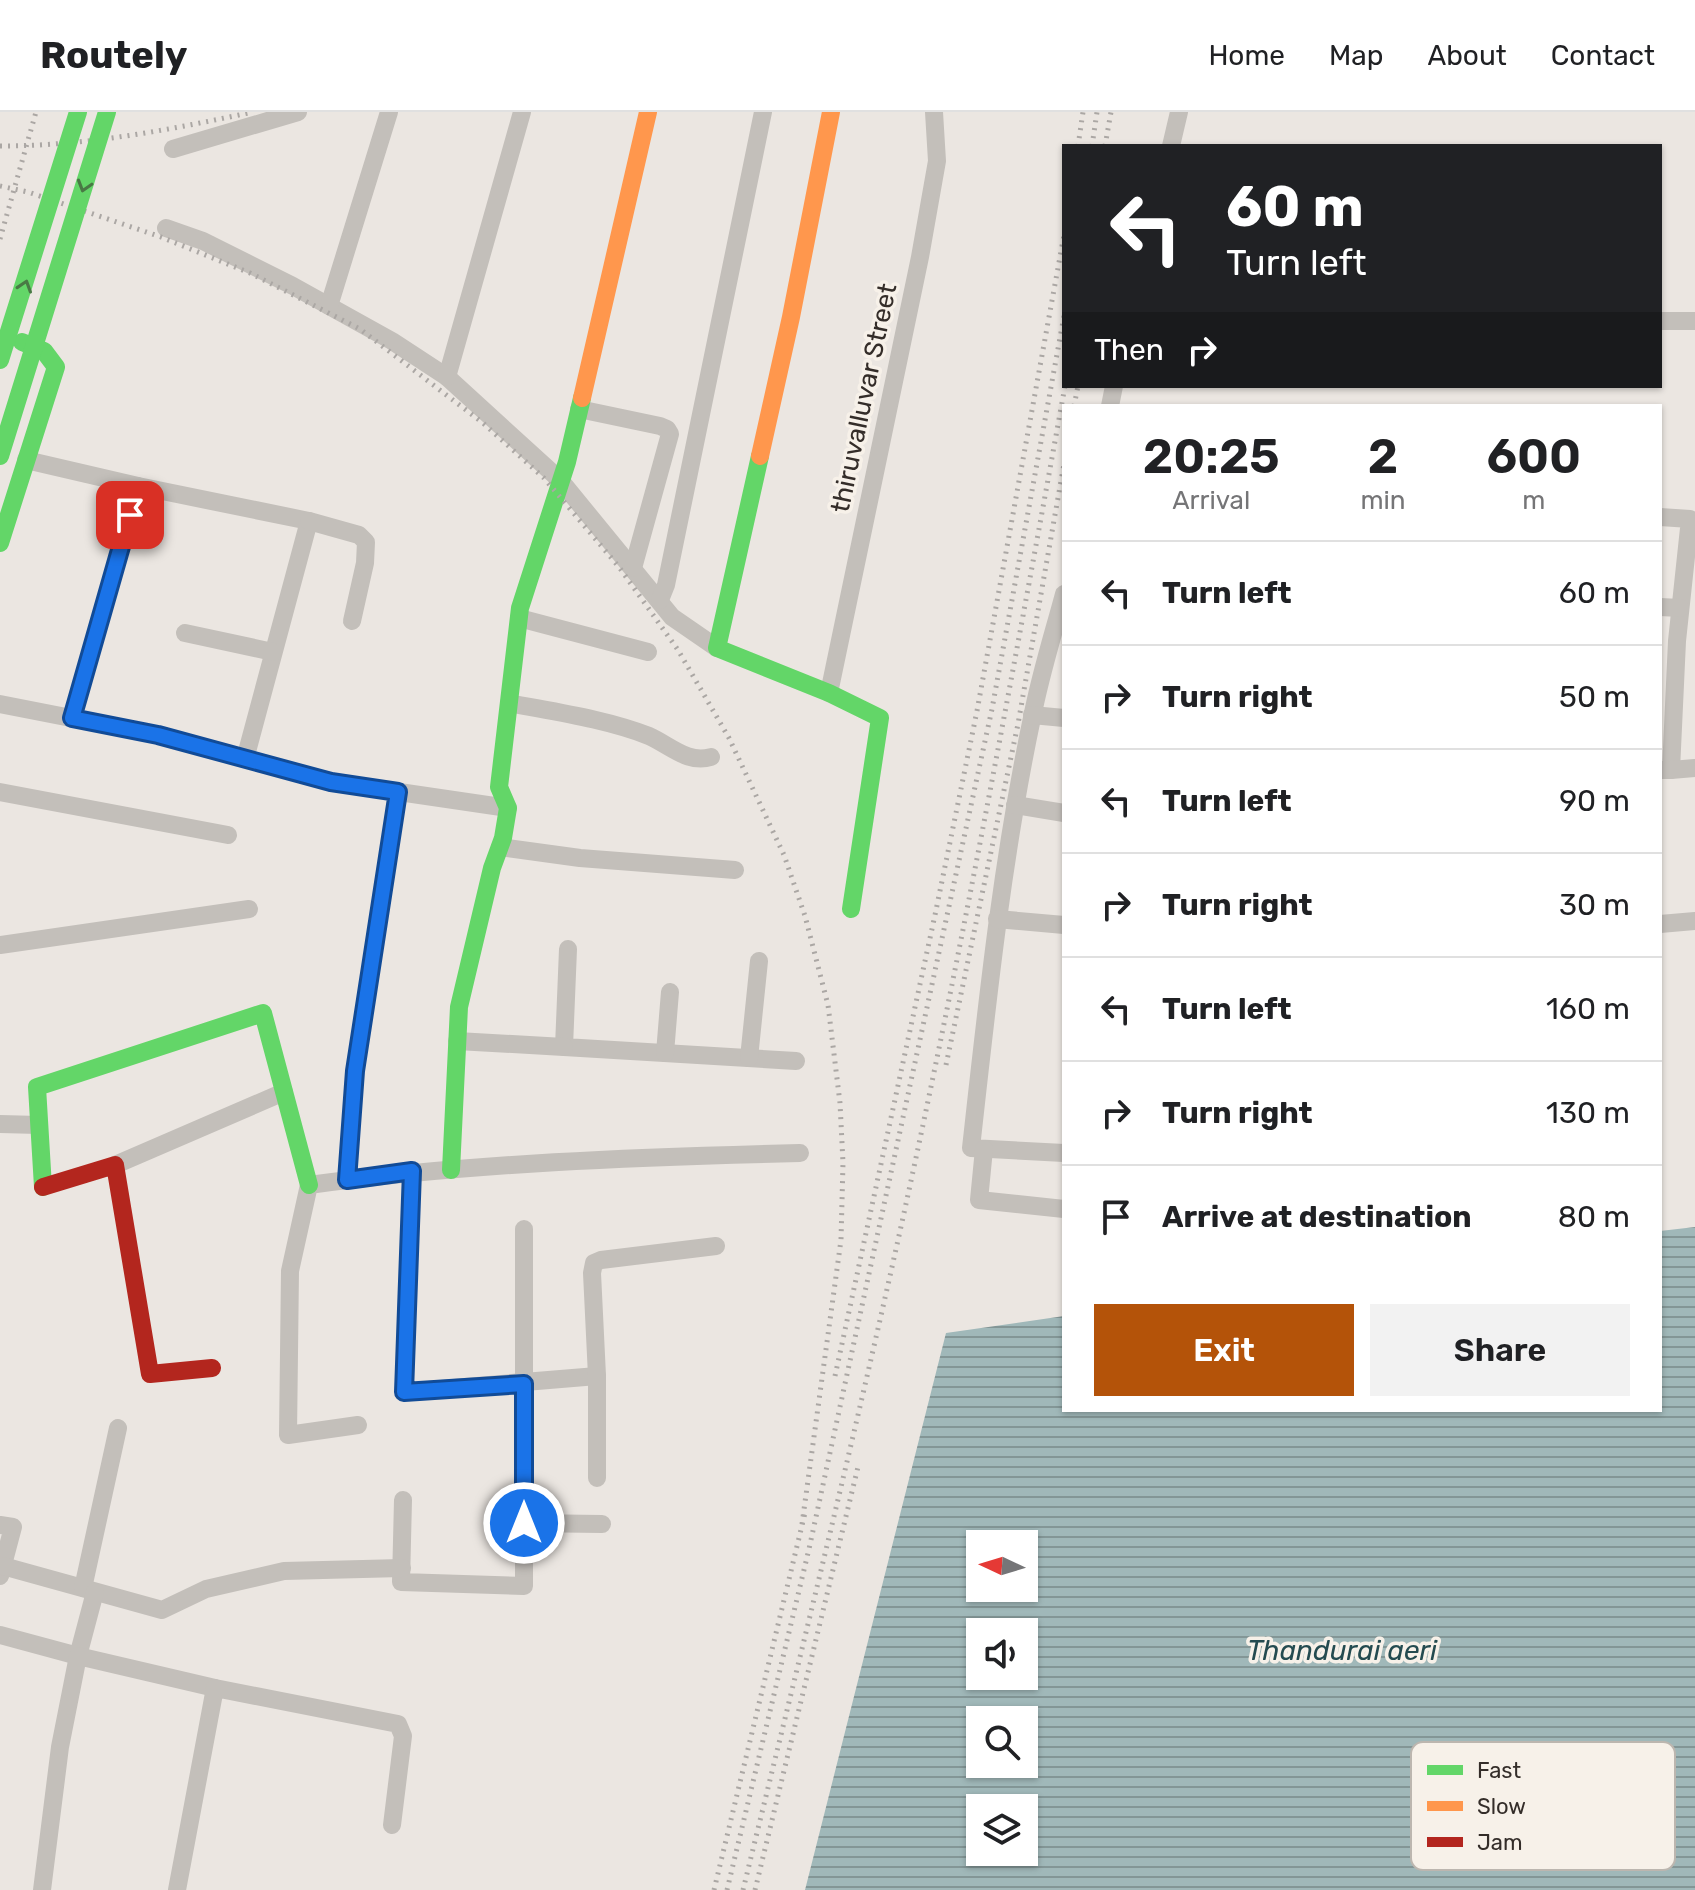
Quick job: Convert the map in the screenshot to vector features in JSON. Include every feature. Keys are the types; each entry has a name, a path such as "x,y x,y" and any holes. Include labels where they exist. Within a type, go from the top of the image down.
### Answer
{"main road":[{"path":"0,360 78,112"},
{"path":"0,456 107,112"},
{"path":"451,1170 459,1007 508,808 499,787 519,618 579,409 648,112"},
{"path":"831,112 791,317 717,648 829,693 880,718 851,909"},
{"path":"0,344 20,341 44,351 56,367 0,543"},
{"path":"212,1368 150,1374 115,1165 43,1188 37,1087 263,1013 309,1185"}],"street":[{"path":"173,149 298,112"},
{"path":"329,306 389,112"},
{"path":"447,377 522,112"},
{"path":"660,600 676,540 763,112"},
{"name":"thiruvalluvar Street","path":"829,693 920,257 937,161 934,112"},
{"path":"1171,144 1179,112"},
{"path":"166,228 203,241 329,306 392,341 447,377 560,480 672,617 717,648"},
{"path":"1662,321 1695,321"},
{"path":"579,409 660,426 670,434 633,568"},
{"path":"26,460 309,521 359,535 366,542 365,563 352,621"},
{"path":"72,718 138,486"},
{"path":"1662,517 1693,519 1680,608 1666,770 1695,768"},
{"path":"245,759 309,521"},
{"path":"1662,607 1680,608"},
{"path":"1061,614 1032,715 1015,805 997,919 971,1148 1062,1153"},
{"path":"519,618 648,652"},
{"path":"185,633 273,652"},
{"path":"509,703 633,730 668,744 690,759 711,757"},
{"path":"0,704 158,735 331,782 508,808"},
{"path":"1032,715 1062,718"},
{"path":"0,792 228,835"},
{"path":"347,1180 355,1071 398,792"},
{"path":"1015,805 1062,813"},
{"path":"500,847 580,858 735,870"},
{"path":"0,945 249,909"},
{"path":"997,919 1062,925"},
{"path":"1662,924 1695,921"},
{"path":"564,1047 568,949"},
{"path":"749,1058 759,961"},
{"path":"665,1053 670,992"},
{"path":"457,1041 796,1061"},
{"path":"115,1165 284,1092"},
{"path":"0,1124 39,1125"},
{"path":"984,1149 979,1200 1062,1209"},
{"path":"358,1425 288,1435 290,1271 309,1185 412,1171 607,1158 800,1153"},
{"path":"412,1171 404,1392 597,1376"},
{"path":"403,1500 401,1582 524,1586 524,1229"},
{"path":"597,1478 594,1263 716,1246"},
{"path":"42,1890 60,1747 118,1428"},
{"path":"524,1523 602,1524"},
{"path":"0,1525 13,1527 1,1571 162,1610 206,1589 284,1571 402,1568"},
{"path":"0,1635 215,1688 398,1724 403,1736 392,1825"},
{"path":"177,1890 215,1688"}],"water":[{"name":"Thandurai aeri","path":"1695,1227 1695,1890 805,1890 946,1333 1062,1316 1062,1412 1662,1412 1662,1231"}],"railway":[{"path":"0,239 36,112"},
{"path":"0,146 127,136 253,112"},
{"path":"1078,144 1083,112"},
{"path":"1092,144 1097,112"},
{"path":"1105,144 1111,112"},
{"path":"0,186 28,192 161,237 250,273 360,329 483,423 544,478 619,567 678,650 729,738 784,855 805,916 828,1005 840,1103 843,1163 841,1240 802,1524"},
{"path":"835,1376 977,711 1062,246"},
{"path":"727,1890 809,1549 992,709 1062,327"},
{"path":"743,1890 904,1213 988,800 1065,388"},
{"path":"1074,404 1078,388"},
{"path":"946,1065 1018,724 1062,475"},
{"path":"755,1890 858,1467"},
{"path":"714,1890 805,1513"}],"traffic: fast":[{"path":"0,360 78,112"},
{"path":"0,456 107,112"},
{"path":"0,543 56,367 44,351 22,342"},
{"path":"451,1170 459,1007 508,808 499,787 520,608 567,462 582,398"},
{"path":"760,456 717,648 829,693 880,718 851,909"},
{"path":"43,1187 37,1087 263,1013 309,1185"}],"traffic: slow":[{"path":"582,398 648,112"},
{"path":"760,456 831,112"}],"traffic: jam":[{"path":"43,1187 115,1165 150,1374 212,1368"}],"route":[{"path":"130,515 72,718 158,735 331,782 398,792 355,1071 347,1180 412,1171 404,1392 524,1384 524,1523"}]}
